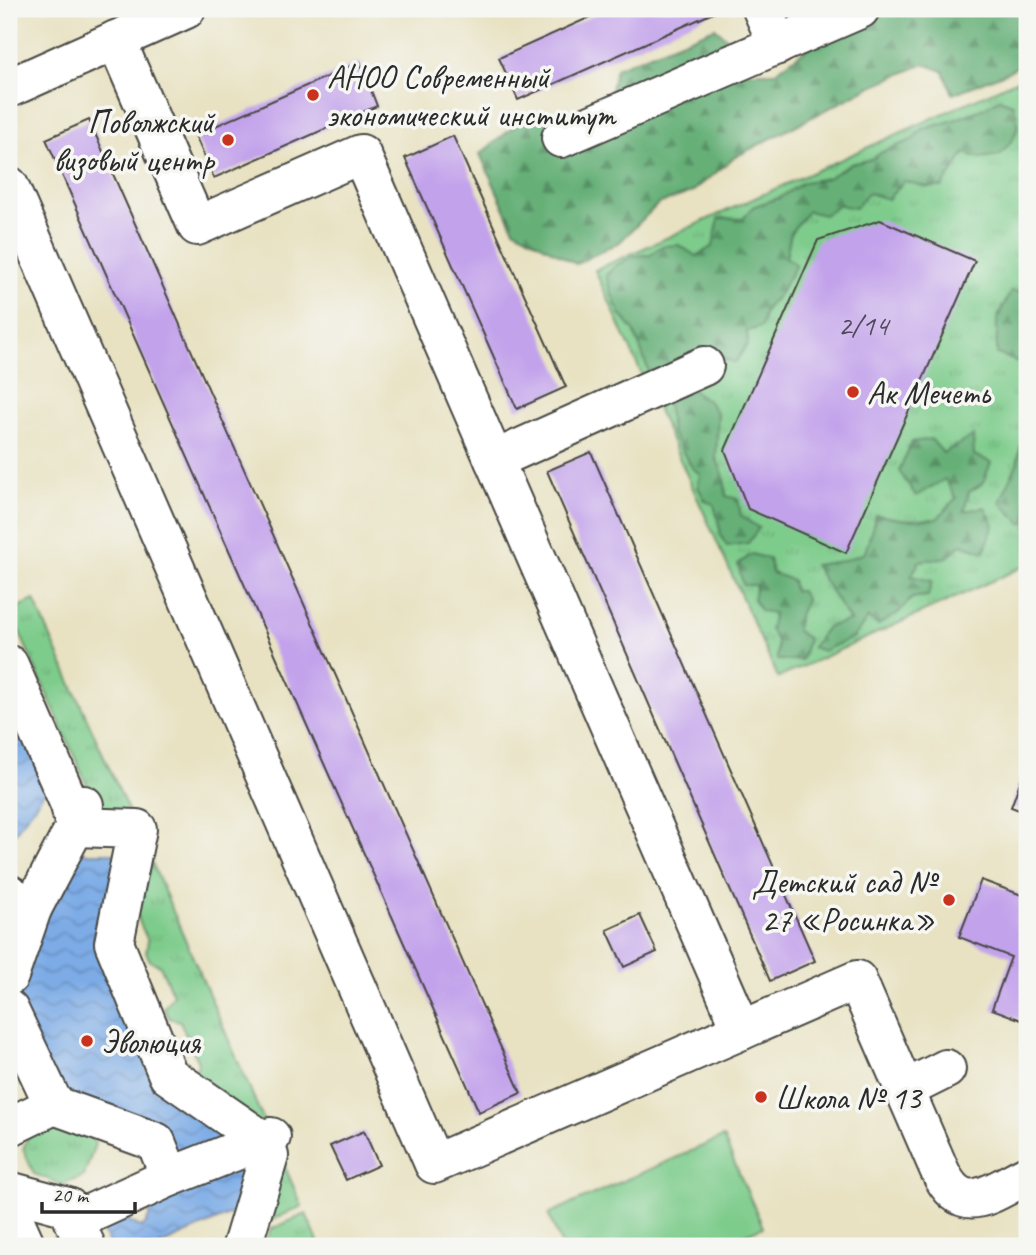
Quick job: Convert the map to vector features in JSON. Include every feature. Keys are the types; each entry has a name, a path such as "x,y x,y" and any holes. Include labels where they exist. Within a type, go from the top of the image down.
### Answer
{"street":[{"path":"9,88 186,9"},
{"path":"762,9 778,44"},
{"path":"562,138 860,9"},
{"path":"116,40 197,226 361,154 742,1030"},
{"path":"9,187 435,1164 857,979 942,1177 950,1189 959,1197 972,1200 1027,1175"},
{"path":"494,460 704,366"},
{"path":"9,665 47,723 75,827"},
{"path":"9,976 21,901 75,827 90,790"},
{"path":"75,827 137,829 114,943 168,1075 270,1146"},
{"path":"9,1010 18,1055 54,1105 156,1142 170,1177"},
{"path":"904,1090 946,1069"},
{"path":"9,1127 54,1105"},
{"path":"9,1191 68,1207 80,1234 170,1177 213,1167 270,1146"},
{"path":"247,1233 270,1146"},
{"path":"9,1208 26,1246"}],"green space":[{"path":"878,9 1027,9 1027,62 953,94 943,71 924,64 872,86 735,157 692,192 658,204 620,242 576,264 514,229 480,154 521,121 562,115 592,126 608,101 616,68 715,28 730,41 724,72 775,72 812,45"},
{"path":"1024,77 1027,85 1027,565 778,678 595,270"},
{"path":"999,99 1013,104 1017,120 1014,137 1000,155 980,158 965,153 942,187 927,187 904,181 888,199 868,193 855,208 839,205 824,215 808,211 791,232 786,257 796,265 780,293 765,310 761,327 747,331 748,343 735,363 719,356 649,372 634,331 620,314 611,293 606,275 615,266 633,256 650,255 662,246 679,245 696,256 713,246 719,218 743,219 754,206 779,198 804,182 827,178 851,164 872,159 912,140 923,129 984,108"},
{"path":"1011,291 1027,293 1027,365 997,354 997,319"},
{"path":"690,388 709,402 718,414 716,458 724,476 726,496 738,499 741,516 759,528 748,543 727,546 722,538 714,504 705,501 698,487 700,474 693,469 671,432 667,401"},
{"path":"973,436 974,455 991,462 983,483 969,492 964,511 985,507 994,525 984,552 961,544 948,557 920,561 911,576 932,581 928,596 912,598 897,614 878,625 868,618 854,637 823,651 812,647 827,627 850,621 814,565 842,561 865,553 876,515 907,520 937,519 956,498 945,479 916,496 899,471 912,442 931,439 943,453"},
{"path":"1027,439 1027,521 1022,524 1000,502 1017,464 1022,440"},
{"path":"752,554 769,559 772,573 792,580 794,591 801,591 806,600 796,630 808,639 802,660 777,660 777,642 770,629 774,613 761,611 753,599 756,585 743,585 738,564"},
{"path":"34,600 131,817 86,815 92,796 10,611"},
{"path":"146,849 269,1133 194,1080 198,1062 180,1021 169,1018 164,1008 173,995 160,965 150,961 146,952 148,941 135,912"},
{"path":"51,1118 57,1131 73,1124 78,1135 89,1131 95,1144 84,1176 63,1185 34,1174 23,1149 32,1126"},
{"path":"723,1137 763,1227 719,1246 562,1246 548,1214"},
{"path":"281,1158 302,1206 268,1222"},
{"path":"306,1214 320,1246 263,1246 271,1229"}],"water":[{"path":"9,687 51,783 9,841"},
{"path":"68,853 115,853 151,1081 242,1134 176,1158 53,1091 11,1003"},
{"path":"253,1156 240,1210 158,1246 110,1246 103,1232 106,1223 126,1214 130,1222 141,1227 146,1224 150,1214 146,1205"}],"building":[{"path":"608,9 722,9 518,100 499,58"},
{"path":"360,62 377,106 214,178 195,135"},
{"path":"89,120 521,1093 479,1112 46,139"},
{"path":"453,136 566,387 517,409 405,158"},
{"path":"880,220 975,261 846,553 748,509 725,450 818,240"},
{"path":"591,452 815,961 770,981 547,471"},
{"path":"1027,763 1027,813 1011,807"},
{"path":"981,880 1027,897 1027,1022 992,1009 1011,957 959,937"},
{"path":"640,915 657,952 624,967 607,930"},
{"path":"364,1131 379,1165 346,1180 330,1146"}],"place":[{"name":"АНОО Современный экономический институт","path":"313,95"},
{"name":"Поволжский визовый центр","path":"228,140"},
{"name":"Ак Мечеть","path":"853,392"},
{"name":"Детский сад № 27 «Росинка»","path":"949,900"},
{"name":"Эволюция","path":"87,1041"},
{"name":"Школа № 13","path":"761,1097"}]}
